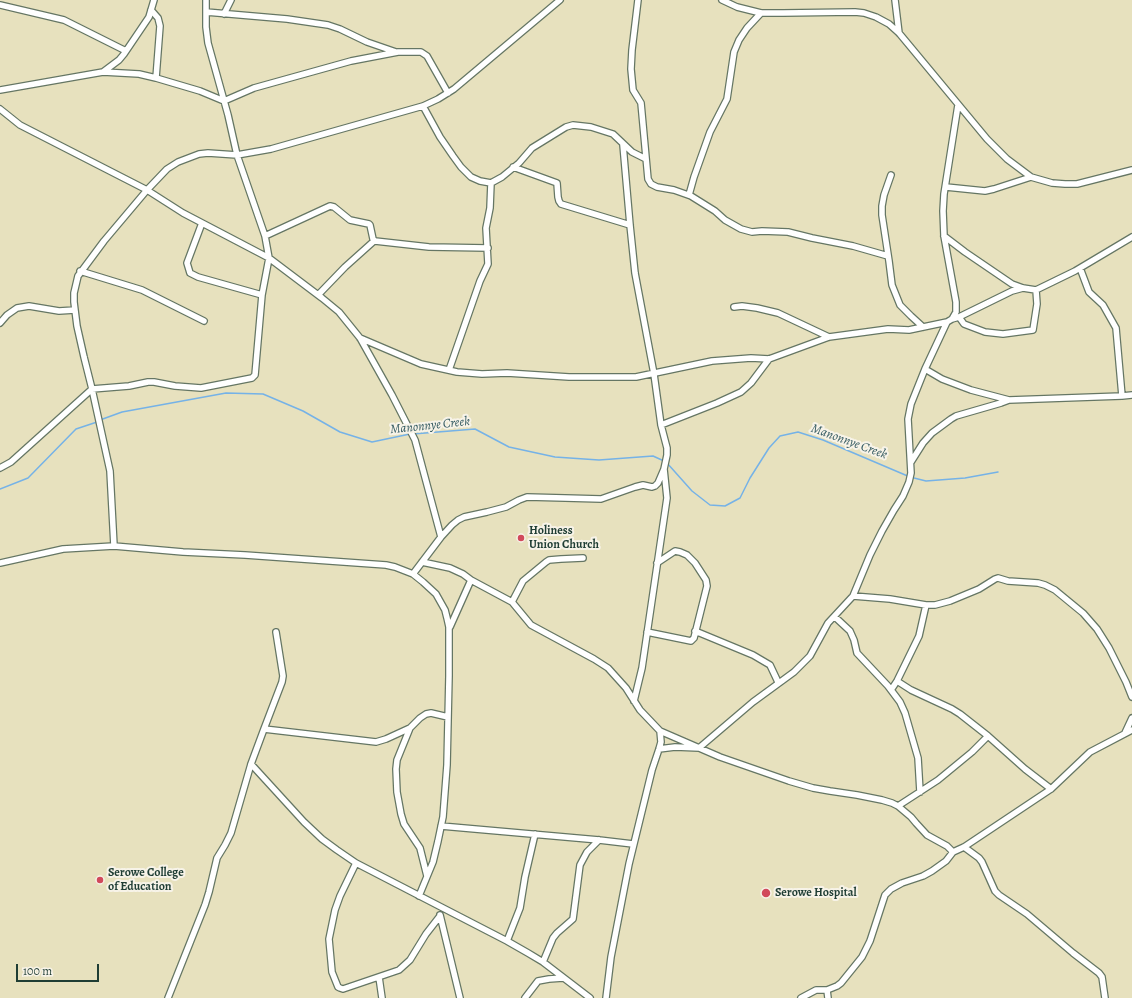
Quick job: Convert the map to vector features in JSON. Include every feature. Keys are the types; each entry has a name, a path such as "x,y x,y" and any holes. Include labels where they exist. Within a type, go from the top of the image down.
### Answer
{"street":[{"path":"103,72 119,60 126,51 149,17 154,0"},
{"path":"0,468 11,462 92,390 129,386 148,382 201,388 252,378 255,376 262,295 269,258 265,236 237,154 208,43 206,0"},
{"path":"224,14 231,0"},
{"path":"114,546 110,471 84,357 75,310 74,293 80,271 104,241 147,190 167,169 178,162 190,156 199,154 237,154 271,149 423,106 448,93 560,0"},
{"path":"638,0 631,69 633,90 641,103 648,179 651,184 657,187 674,190 689,196 715,211 724,220 741,229 752,232 788,232 852,246 888,256"},
{"path":"722,0 737,7 761,13 783,14 860,12 876,17 889,24 899,33 987,139 1007,159 1031,177 1052,183 1077,184 1132,170"},
{"path":"895,0 899,33"},
{"path":"0,5 64,20 126,51"},
{"path":"151,10 158,18 160,26 156,78"},
{"path":"206,12 294,19 334,27 372,44 398,52"},
{"path":"689,196 710,132 727,99 734,52 739,40 747,28 761,13"},
{"path":"0,90 103,72 139,74 156,78 200,91 224,101 254,88 351,61 398,52 421,52 427,56 448,93"},
{"path":"660,749 675,747 699,748 778,682 794,672 810,656 828,623 853,596 882,531 904,496 909,482 911,463 908,419 911,404 925,370 956,312 956,302 944,236 943,211 958,105"},
{"path":"423,106 452,156 471,176 480,181 491,183 502,177 532,148 566,127 573,125 591,127 608,132 616,136 623,145 632,152 646,159"},
{"path":"0,109 20,125 147,190 184,213 269,258 339,312 360,338 415,440 441,537"},
{"path":"413,574 441,537 452,525 464,517 506,507 527,497 601,499 635,487 643,485 652,487 658,483 664,469 667,448 661,425 654,374 639,294 630,226 623,145"},
{"path":"513,167 555,182 558,186 559,201 561,204 630,226"},
{"path":"891,175 884,195 882,215 892,284 900,305 910,316 924,327"},
{"path":"946,187 985,191 1031,177"},
{"path":"449,370 480,281 488,264 486,228 490,208 491,183"},
{"path":"265,236 330,206 334,207 350,220 367,222 370,225 374,241"},
{"path":"202,223 187,263 190,273 198,277 262,295"},
{"path":"944,236 1012,284 1036,290 1080,268 1132,236"},
{"path":"318,295 374,241 429,247 488,248"},
{"path":"1080,268 1089,292 1103,304 1116,328 1122,396"},
{"path":"80,271 142,290 204,321"},
{"path":"360,338 421,364 457,372 508,373 569,377 636,377 712,361 751,358 769,360 829,337 888,330 909,330 924,327 950,321 1012,291 1024,288"},
{"path":"959,317 964,324 985,332 1003,334 1031,331 1033,330 1034,326 1037,304 1036,290"},
{"path":"0,323 7,314 17,308 29,306 59,311 75,310"},
{"path":"734,307 742,306 757,308 778,313 829,337"},
{"path":"661,425 741,392 751,384 769,360"},
{"path":"925,370 942,379 971,390 1009,400 1122,396 1132,394"},
{"path":"911,463 923,443 932,433 951,419 956,416 1009,400"},
{"path":"634,701 642,668 667,498 664,469"},
{"path":"0,563 63,549 114,546 395,567 413,574 428,585 436,594 445,610 449,627 447,765 441,826 437,846 419,896"},
{"path":"647,632 690,642 693,639 707,586 706,580 695,563 680,552 675,551 657,562"},
{"path":"512,602 523,581 546,562 583,558"},
{"path":"422,562 450,568 463,574 471,580 512,602 531,625 594,658 608,668 626,688 648,719 660,731 699,748 789,781 830,791 882,800 898,806 911,817 927,835 947,846 953,852"},
{"path":"853,596 890,598 926,605 935,605 950,601 979,589 998,578 1008,581 1038,583 1045,585 1055,590 1084,613 1097,629 1109,648 1132,697"},
{"path":"449,627 471,580"},
{"path":"891,690 919,636 926,605"},
{"path":"835,617 850,631 857,652 891,690 905,712 918,758 920,792"},
{"path":"695,631 753,655 770,665 778,682"},
{"path":"168,998 205,905 217,858 231,833 252,764 282,682 283,676 276,632"},
{"path":"897,681 911,690 960,714 1051,789"},
{"path":"264,729 376,742 386,740 410,728 420,718 429,713 448,718"},
{"path":"1125,733 1132,718"},
{"path":"410,728 397,760 397,792 404,824 420,848 427,876"},
{"path":"801,998 816,990 827,990 837,986 862,958 870,940 885,895 891,889 898,884 923,876 932,871 946,861 953,852 964,847 1051,789 1090,752 1132,730"},
{"path":"606,998 633,844 652,770 660,749 660,731"},
{"path":"898,806 938,780 972,752 988,736"},
{"path":"252,764 307,826 322,839 356,863 508,941 543,962 590,998"},
{"path":"441,826 633,844"},
{"path":"508,941 520,908 525,877 535,834"},
{"path":"543,962 553,938 573,919 580,865 587,852 599,840"},
{"path":"964,847 982,862 995,891 999,895 1027,914 1099,973 1102,977 1105,998"},
{"path":"356,863 340,896 330,930 329,939 332,972 338,986 343,989 399,970 404,966 410,960 426,934 440,916 443,908"},
{"path":"440,916 460,998"},
{"path":"379,977 382,998"},
{"path":"525,998 538,981 563,978"},
{"path":"827,990 828,998"}],"waterway":[{"name":"Manonnye Creek","path":"100,420 122,412 226,393 263,394 303,411 340,432 372,442 410,434"},
{"name":"Manonnye Creek","path":"0,489 28,478 76,429 97,422"},
{"name":"Manonnye Creek","path":"413,434 475,429 509,447 555,457 599,460 653,456 664,461"},
{"name":"Manonnye Creek","path":"667,463 692,491 710,505 725,506 740,498 750,478 769,448 780,436 798,432 823,440 910,477 926,481 965,478 998,472"}],"place":[{"name":"Holiness Union Church","path":"521,538"},
{"name":"Serowe College of Education","path":"100,880"},
{"name":"Serowe Hospital","path":"766,893"}]}
